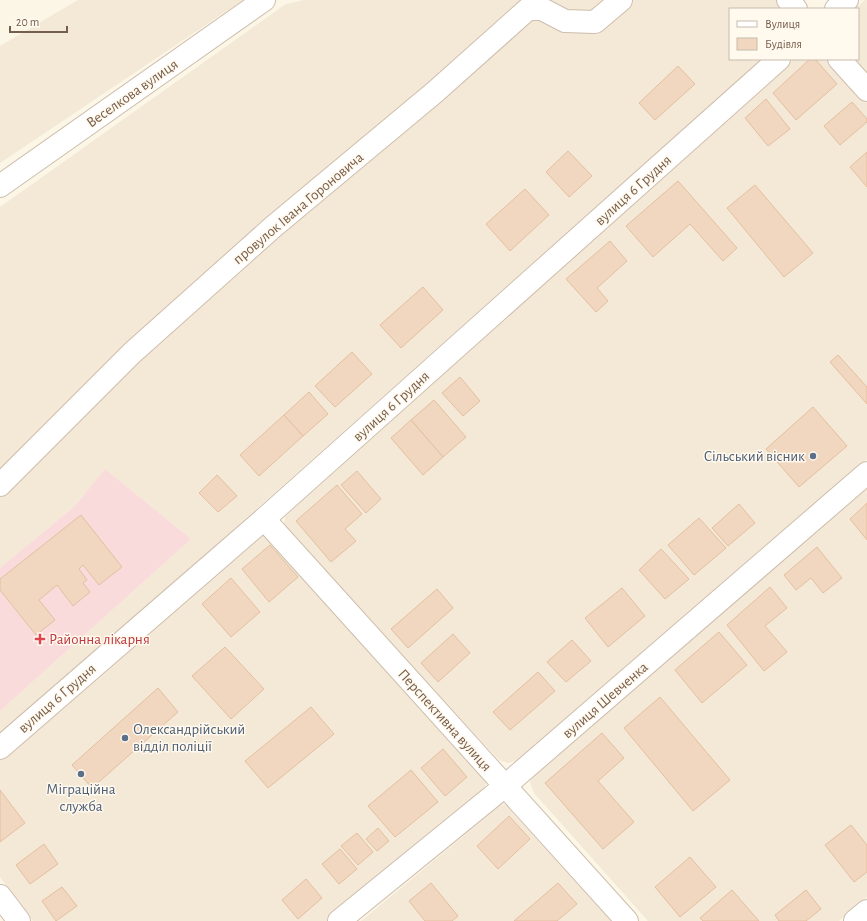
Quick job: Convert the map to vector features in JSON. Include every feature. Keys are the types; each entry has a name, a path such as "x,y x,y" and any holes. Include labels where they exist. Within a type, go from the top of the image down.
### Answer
{"street":[{"name":"Веселкова вулиця","path":"0,186 264,0"},
{"name":"провулок Івана Гороновича","path":"0,485 132,353 273,227 435,92 528,9 542,9 565,21 595,22 621,0"},
{"path":"788,0 795,8"},
{"path":"837,8 847,0"},
{"name":"вулиця 6 Грудня","path":"0,748 264,519 778,60"},
{"path":"841,60 867,90"},
{"name":"вулиця Шевченка","path":"339,921 505,786 867,473"},
{"name":"Перспективна вулиця","path":"264,519 627,921"},
{"path":"0,896 19,921"},
{"path":"855,921 867,911"}],"shaded area":[{"path":"78,0 243,0 0,163 0,46"},
{"path":"304,0 778,0 784,8 729,8 729,60 761,60 0,737 0,711 191,539 105,469 75,506 0,568 0,207 286,4"},
{"path":"867,0 867,73 855,60 859,60 859,8 856,8"},
{"path":"793,60 829,60 867,103 867,459 517,761 508,763 499,760 288,532 284,525 285,517"},
{"name":"Районна лікарня","path":"105,469 191,539 0,711 0,568 75,506"},
{"path":"867,487 867,897 839,921 648,921 534,793 530,782 535,771"},
{"path":"259,535 268,535 487,778 485,787 327,921 33,921 0,877 0,760"},
{"path":"509,804 618,921 361,921 501,805"}],"building":[{"path":"809,60 816,60 837,84 796,120 773,93"},
{"path":"678,66 695,84 655,120 639,103"},
{"path":"766,99 790,129 768,146 745,118"},
{"path":"852,102 867,119 867,122 840,145 824,126"},
{"path":"568,151 592,176 569,197 546,172"},
{"path":"867,152 867,187 850,167"},
{"path":"678,181 737,248 723,261 690,224 653,257 626,226"},
{"path":"755,185 813,253 784,277 727,208"},
{"path":"525,189 549,215 510,251 486,224"},
{"path":"610,241 627,261 597,288 608,301 596,312 566,279"},
{"path":"423,287 443,310 401,348 380,325"},
{"path":"352,352 372,374 335,407 315,386"},
{"path":"838,355 867,387 867,404 830,362"},
{"path":"460,377 480,401 463,416 442,393"},
{"path":"309,392 328,414 303,436 284,415"},
{"path":"434,400 466,437 443,457 411,420"},
{"path":"813,407 847,446 799,487 766,449"},
{"path":"284,415 303,436 259,476 240,455"},
{"path":"411,420 443,457 423,475 391,438"},
{"path":"357,471 381,499 366,513 341,485"},
{"path":"217,475 237,496 218,512 199,493"},
{"path":"337,485 362,514 345,529 356,541 331,562 296,521"},
{"path":"867,503 867,540 850,519"},
{"path":"739,504 755,523 728,546 712,528"},
{"path":"81,515 122,567 99,585 83,565 79,569 87,580 83,583 90,592 73,606 57,585 39,600 55,620 36,635 0,590 0,579"},
{"path":"699,518 726,548 694,575 668,545"},
{"path":"270,545 298,577 269,602 242,569"},
{"path":"817,547 842,578 823,593 811,578 796,590 784,575"},
{"path":"661,549 689,579 665,599 639,570"},
{"path":"231,578 260,612 231,637 202,604"},
{"path":"770,587 787,608 765,626 787,652 764,671 727,625"},
{"path":"622,588 645,616 608,647 585,618"},
{"path":"437,589 453,608 408,648 391,629"},
{"path":"719,632 747,665 702,703 675,670"},
{"path":"453,634 470,653 438,682 421,663"},
{"path":"572,640 591,661 566,682 547,662"},
{"path":"225,647 264,689 231,719 192,676"},
{"path":"538,672 555,691 510,730 493,712"},
{"name":"Олександрійський відділ поліції","path":"158,688 178,712 92,788 72,765"},
{"path":"660,697 730,780 693,811 624,728"},
{"path":"311,707 334,734 268,788 245,761"},
{"path":"602,733 624,758 598,781 634,822 603,849 545,783"},
{"path":"443,749 467,777 445,796 421,768"},
{"path":"411,770 438,802 395,837 368,806"},
{"path":"0,790 25,823 0,842"},
{"path":"509,816 530,839 498,869 477,846"},
{"path":"851,825 867,845 867,872 854,882 825,845"},
{"path":"378,828 389,841 377,851 366,839"},
{"path":"357,833 373,852 358,865 341,846"},
{"path":"44,844 58,864 30,884 16,865"},
{"path":"340,849 357,869 339,884 322,864"},
{"path":"690,857 716,887 680,917 655,887"},
{"path":"306,879 322,898 298,919 282,900"},
{"path":"431,883 458,916 452,921 425,921 409,901"},
{"path":"558,883 577,904 557,921 514,921"},
{"path":"62,887 77,906 56,921 42,901"},
{"path":"732,890 759,921 703,921 700,918"},
{"path":"806,890 821,909 806,921 779,921 775,915"}],"place":[{"name":"Сільський вісник","path":"813,456"},
{"name":"Районна лікарня","path":"40,639"},
{"name":"Олександрійський відділ поліції","path":"125,738"},
{"name":"Міграційна служба","path":"81,774"}]}
